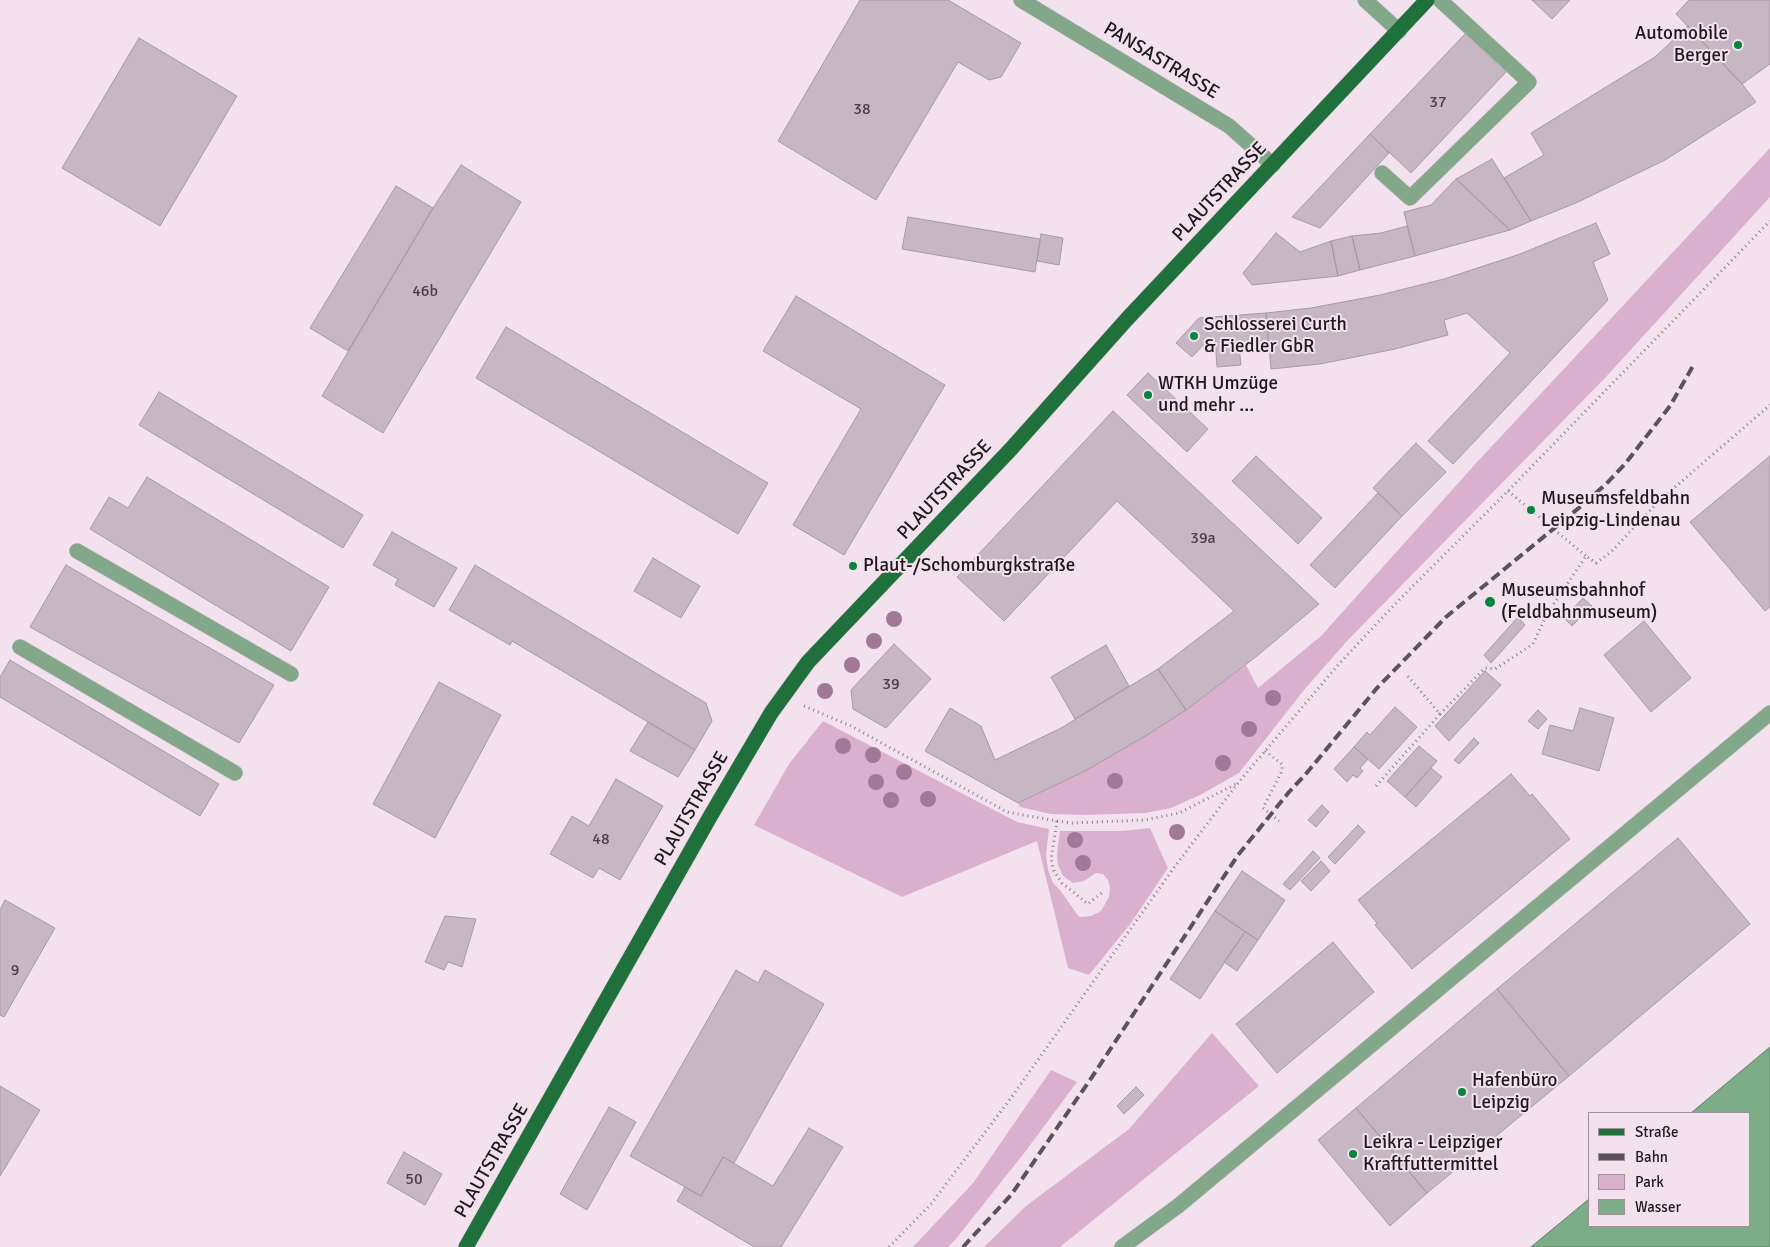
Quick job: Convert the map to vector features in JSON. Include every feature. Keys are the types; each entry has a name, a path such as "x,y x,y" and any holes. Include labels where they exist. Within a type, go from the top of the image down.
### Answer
{"main road":[{"name":"PLAUTSTRASSE","path":"466,1247 711,815 771,713 808,662 1011,449 1127,319 1427,0"}],"street":[{"name":"PANSASTRASSE","path":"1021,0 1229,126 1273,165"},
{"path":"1365,0 1398,31"},
{"path":"1382,173 1410,198 1529,82 1440,0"},
{"path":"77,551 291,674"},
{"path":"20,647 235,773"},
{"path":"1122,1247 1178,1206 1770,713"}],"path":[{"path":"889,1247 931,1204 1005,1106 1173,869 1238,783 1338,665 1398,601 1508,491 1770,221"},
{"path":"1508,491 1596,563 1611,552 1659,501 1770,405"},
{"path":"1376,786 1484,668 1496,668 1533,644 1547,614 1586,556"},
{"path":"1406,674 1440,714"},
{"path":"783,696 851,726 1007,812 1072,823 1145,820 1179,813 1238,783"},
{"path":"1265,751 1282,764 1282,771 1263,808 1279,821"},
{"path":"1057,821 1051,859 1054,870 1062,883 1088,904 1102,892"}],"green space":[{"path":"1770,148 1770,197 1605,378 1347,641 1304,690 1239,773 1200,795 1171,808 1145,813 1051,814 1020,807 1018,803 1087,770 1186,710 1246,665 1258,688 1321,636 1478,461"},
{"path":"823,721 1017,822 1049,829 1046,855 1048,870 1053,883 1079,917 1091,916 1101,911 1109,897 1110,888 1108,880 1103,874 1096,873 1084,881 1073,883 1063,876 1058,865 1057,853 1060,831 1122,831 1150,828 1168,868 1131,923 1089,975 1068,968 1037,841 902,897 754,825 789,764"},
{"path":"1212,1033 1259,1086 1060,1247 984,1247 1026,1206 1129,1129"},
{"path":"1051,1070 1077,1082 1025,1152 948,1247 913,1247 973,1183"}],"water":[{"path":"1770,1047 1770,1247 1531,1247 1588,1200 1588,1227 1750,1227 1750,1112 1692,1112"}],"building":[{"path":"860,0 948,0 1021,43 1001,77 989,80 958,62 876,200 778,141"},
{"path":"1532,0 1570,0 1552,19"},
{"name":"Automobile Berger","path":"1689,0 1770,0 1770,64 1742,84 1676,14"},
{"path":"1688,26 1742,84 1756,102 1665,160 1576,203 1531,221 1504,178 1544,155 1531,133 1655,57"},
{"path":"1465,34 1506,72 1411,173 1370,134"},
{"path":"139,38 237,96 160,226 62,168"},
{"path":"1370,134 1389,153 1320,228 1292,217"},
{"path":"1492,159 1531,221 1510,230 1456,179"},
{"path":"461,165 521,202 383,433 322,396 433,208"},
{"path":"1456,179 1510,230 1415,256 1404,212 1431,205"},
{"path":"396,186 433,208 348,351 310,328"},
{"path":"908,217 1040,239 1035,272 902,249"},
{"path":"1596,223 1610,254 1593,262 1608,300 1453,464 1428,441 1510,353 1467,313 1444,320 1448,335 1395,349 1320,364 1271,369 1266,313 1311,308 1380,295 1444,279 1520,254"},
{"path":"1407,226 1415,256 1360,270 1352,236 1381,233"},
{"path":"1276,233 1300,252 1331,241 1338,276 1252,285 1243,273"},
{"path":"1041,234 1063,238 1059,265 1037,261"},
{"path":"1352,236 1360,270 1338,276 1331,241"},
{"path":"796,296 945,385 844,555 793,525 861,409 763,351"},
{"path":"1266,313 1268,343 1239,346 1241,365 1217,367 1215,339 1209,339 1192,357 1176,343 1199,318"},
{"path":"506,327 768,483 738,534 476,378"},
{"path":"1148,373 1208,429 1187,452 1127,395"},
{"path":"159,392 363,515 343,548 139,425"},
{"path":"1113,411 1319,604 1257,656 1186,710 1158,669 1234,611 1117,501 1004,621 957,577"},
{"path":"1416,443 1446,472 1402,516 1373,488"},
{"path":"1256,456 1322,518 1298,544 1232,481"},
{"path":"1770,456 1770,607 1765,611 1690,522"},
{"path":"147,477 329,587 291,651 90,529 109,497 128,508"},
{"path":"1378,493 1402,516 1335,588 1310,565"},
{"path":"392,532 457,568 434,607 395,585 398,579 373,565"},
{"path":"653,558 700,586 681,618 634,591"},
{"path":"66,565 274,685 239,743 30,627"},
{"path":"475,565 706,703 712,721 695,750 512,641 510,645 449,610"},
{"path":"1583,598 1592,606 1572,626 1564,618"},
{"path":"1518,617 1525,625 1491,663 1484,655"},
{"path":"1644,621 1691,678 1651,712 1604,655"},
{"path":"894,644 931,679 886,728 853,709 851,690"},
{"path":"1106,645 1129,686 1075,719 1051,677"},
{"path":"10,660 219,784 200,816 0,697 0,677"},
{"path":"1158,669 1186,710 1087,770 1018,803 925,751 950,708 981,726 995,760 1061,728"},
{"path":"1485,671 1501,685 1449,741 1435,726"},
{"path":"439,682 501,715 435,838 373,804"},
{"path":"1395,707 1417,727 1379,769 1354,747 1367,732 1370,735"},
{"path":"1580,708 1614,718 1599,771 1542,754 1550,725 1573,731"},
{"path":"1538,710 1547,719 1538,729 1528,721"},
{"path":"648,722 695,750 678,777 630,751"},
{"path":"1474,738 1479,743 1459,764 1454,760"},
{"path":"1419,746 1437,761 1405,797 1387,781"},
{"path":"1354,747 1368,759 1360,768 1363,771 1357,778 1353,775 1347,782 1334,769"},
{"path":"1431,768 1442,777 1416,807 1405,797"},
{"path":"1511,774 1530,796 1532,794 1570,839 1412,969 1375,925 1377,923 1358,900"},
{"path":"616,779 663,806 620,880 599,868 593,878 550,854 572,816 589,826"},
{"path":"1322,805 1329,812 1316,827 1308,820"},
{"path":"1358,825 1365,832 1335,864 1328,857"},
{"path":"1678,838 1750,924 1569,1076 1497,989"},
{"path":"1313,851 1320,858 1290,890 1283,884"},
{"path":"1321,861 1330,871 1311,891 1301,881"},
{"path":"1242,871 1285,900 1258,940 1215,911"},
{"path":"5,900 55,928 4,1017 0,1015 0,910"},
{"path":"1215,911 1245,932 1200,999 1170,979"},
{"path":"445,916 476,919 462,967 448,962 444,970 425,962"},
{"path":"1245,932 1258,940 1237,971 1224,962"},
{"path":"1333,942 1374,992 1277,1073 1236,1024"},
{"path":"736,970 758,983 765,970 824,1004 734,1163 723,1157 701,1196 630,1156"},
{"name":"Hafenbüro Leipzig","path":"1497,989 1569,1076 1427,1193 1356,1108"},
{"path":"0,1086 40,1110 0,1176"},
{"path":"1136,1087 1144,1095 1124,1114 1117,1106"},
{"path":"609,1107 636,1122 587,1210 560,1194"},
{"path":"1356,1108 1427,1193 1390,1226 1318,1140"},
{"path":"809,1128 843,1147 781,1247 754,1247 677,1201 685,1187 701,1196 723,1157 773,1186"},
{"path":"404,1152 442,1174 425,1205 387,1183"}],"railway":[{"path":"963,1247 1011,1195 1092,1077 1238,855 1289,792 1377,688 1446,617 1580,507 1625,464 1670,406 1693,366"}],"place":[{"name":"Automobile Berger","path":"1738,45"},
{"name":"Schlosserei Curth & Fiedler GbR","path":"1194,336"},
{"name":"WTKH Umzüge und mehr ...","path":"1148,395"},
{"name":"Museumsfeldbahn Leipzig-Lindenau","path":"1531,510"},
{"name":"Plaut-/Schomburgkstraße","path":"853,566"},
{"name":"Museumsbahnhof (Feldbahnmuseum)","path":"1490,602"},
{"name":"Hafenbüro Leipzig","path":"1462,1092"},
{"name":"Leikra - Leipziger Kraftfuttermittel","path":"1353,1154"}]}
